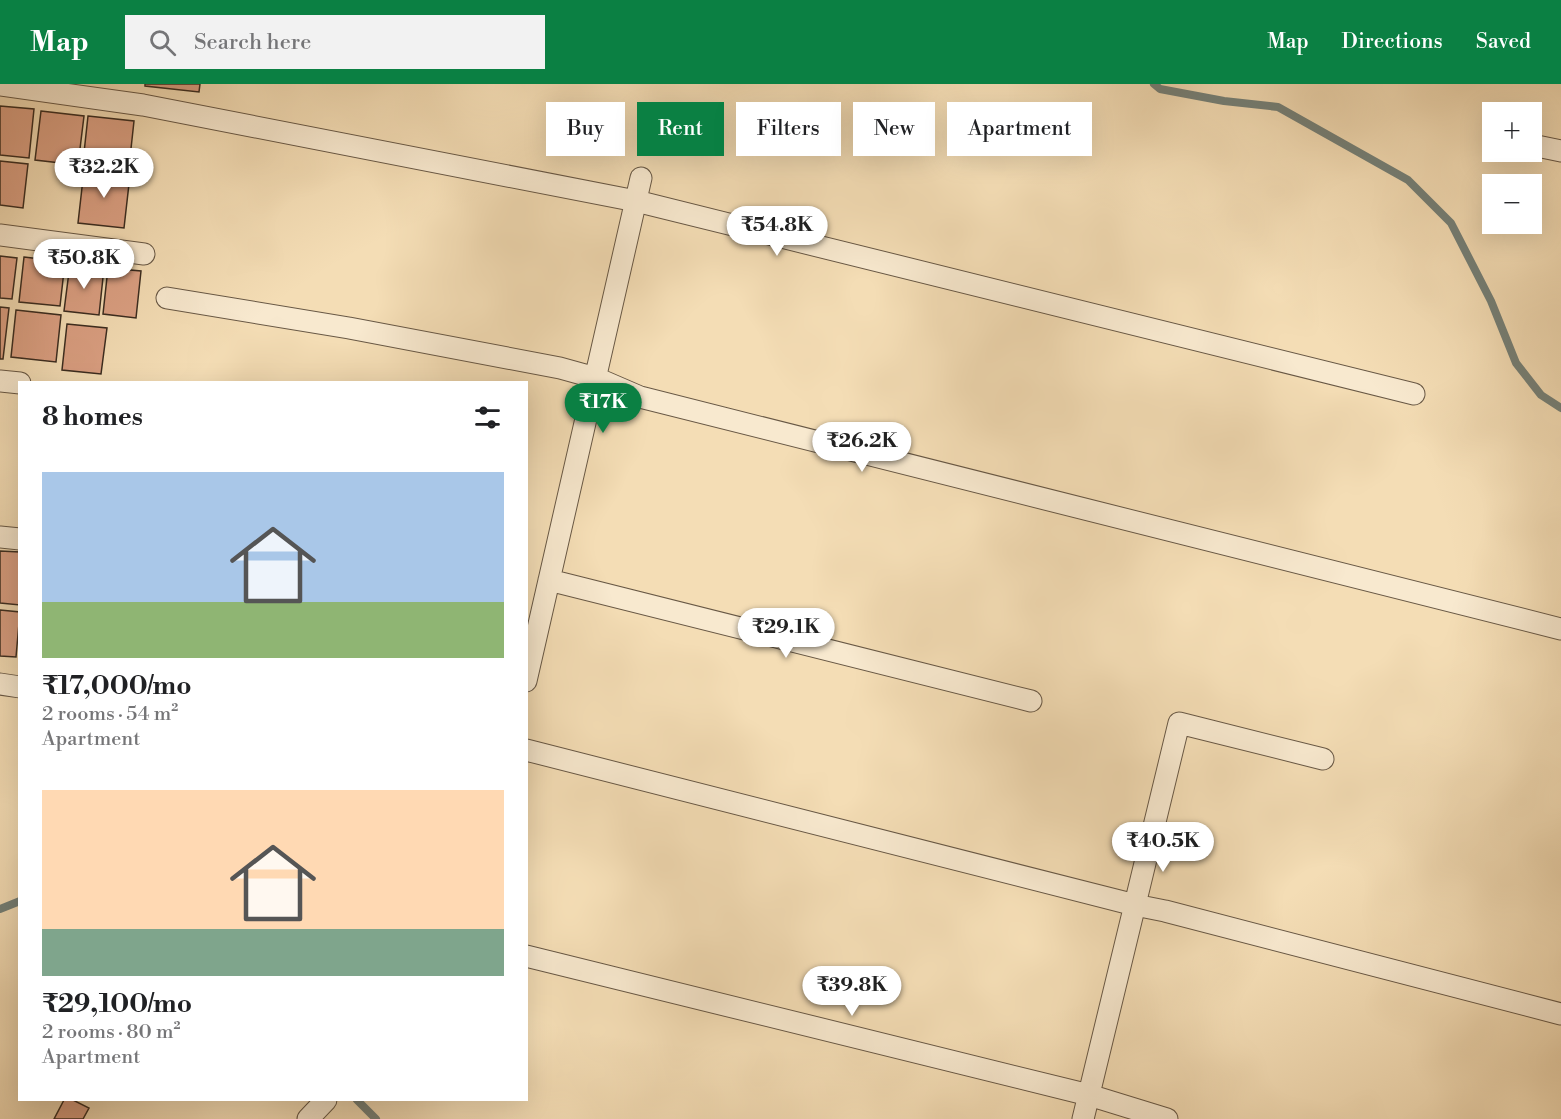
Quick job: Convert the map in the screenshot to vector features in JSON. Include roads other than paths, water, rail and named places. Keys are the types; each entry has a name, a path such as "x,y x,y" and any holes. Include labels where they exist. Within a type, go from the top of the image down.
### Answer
{"street":[{"path":"0,85 143,105 636,201 1414,394"},
{"path":"1542,147 1561,151"},
{"path":"528,672 641,178"},
{"path":"0,235 144,254"},
{"path":"168,298 349,328 560,368 596,378 639,397 1561,629"},
{"path":"0,381 18,383"},
{"path":"0,537 18,539"},
{"path":"549,580 1031,701"},
{"path":"0,684 18,687"},
{"path":"1083,1119 1179,723 1323,759"},
{"path":"528,751 1165,911 1561,1014"},
{"path":"528,956 1089,1095 1167,1119"},
{"path":"308,1119 325,1101"}],"waterway":[{"path":"1154,84 1160,89 1224,101 1278,107 1408,180 1451,223 1491,301 1516,363 1541,395 1561,408"},
{"path":"0,909 18,902"},
{"path":"358,1101 376,1119"}]}
